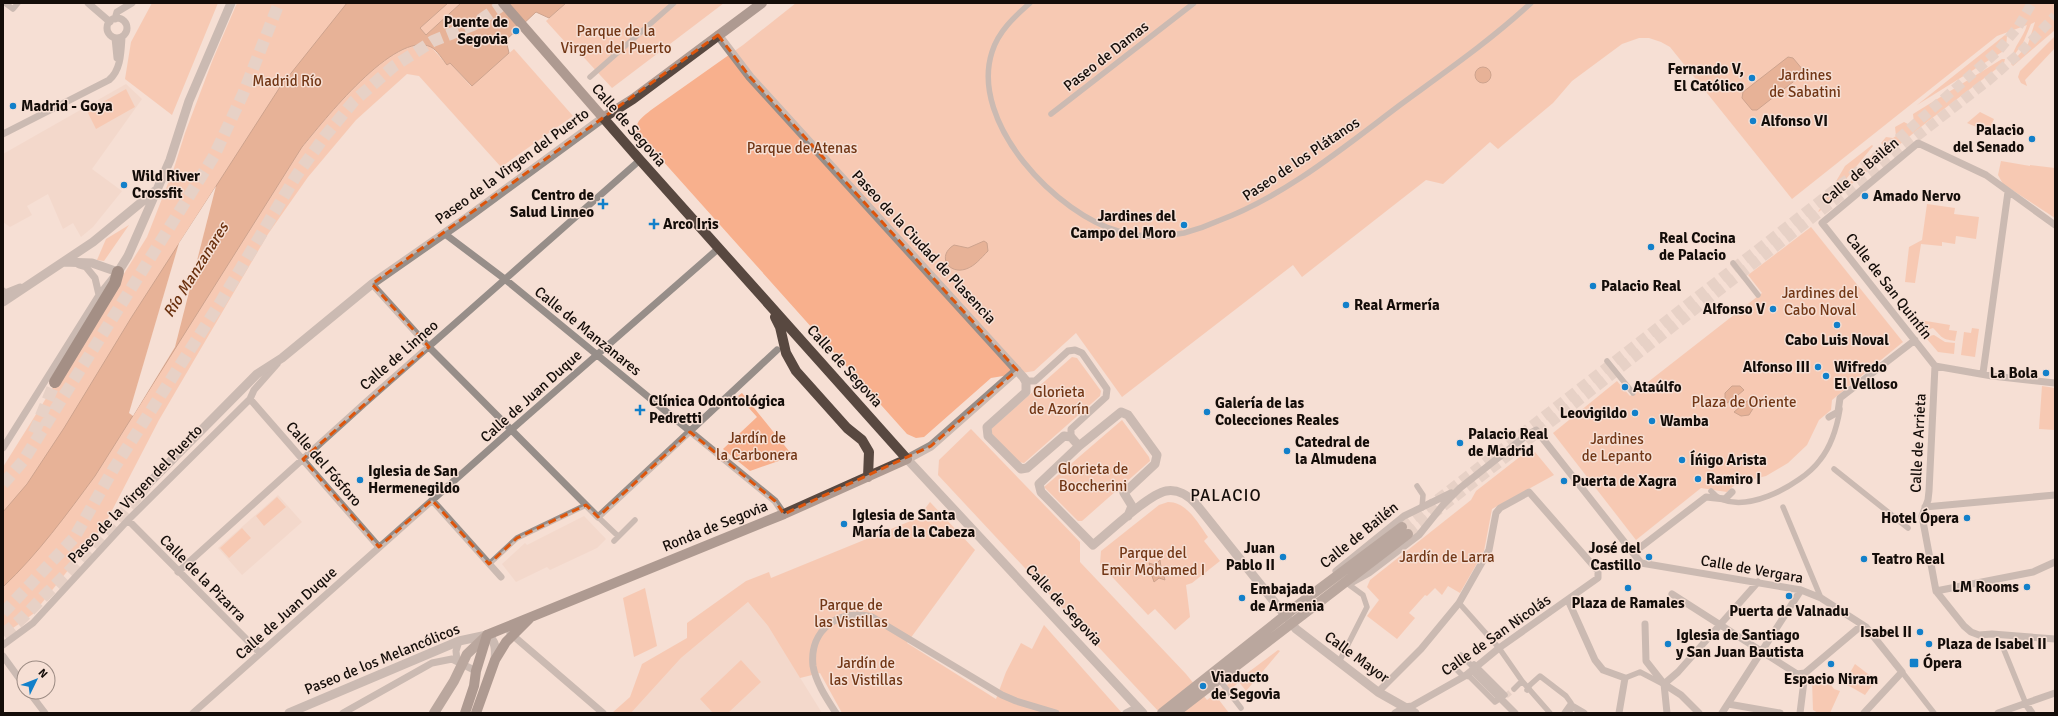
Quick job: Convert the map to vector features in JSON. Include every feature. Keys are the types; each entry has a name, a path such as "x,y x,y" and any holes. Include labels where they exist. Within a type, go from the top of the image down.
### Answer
{"highway":[{"path":"55,382 115,283 118,272"}],"main road":[{"name":"Calle de Segovia","path":"503,3 640,160 907,459"},
{"name":"Paseo de la Virgen del Puerto","path":"603,118 633,99 762,3"},
{"path":"767,302 780,327 786,353 796,371 847,428 862,440 869,452 868,478"},
{"name":"Ronda de Segovia","path":"487,634 498,628 532,616 784,514 868,478 907,459"},
{"name":"Calle de Bailén","path":"1162,713 1224,669 1405,530"},
{"name":"Ronda de Segovia","path":"476,713 495,660 512,635 532,616"},
{"path":"434,713 454,681 459,662 474,645 487,634"},
{"path":"465,713 474,686 476,671 487,634"},
{"name":"Calle de Bailén","path":"1175,713 1224,669"}],"street":[{"path":"5,3 13,9 18,3"},
{"path":"88,3 113,20 121,19 126,24 127,30 118,37"},
{"path":"118,37 108,31 117,12 132,3"},
{"path":"3,448 99,294 118,272 128,256 170,160 189,101 231,3"},
{"path":"590,76 674,3"},
{"name":"Paseo de los Plátanos","path":"1030,3 1005,28 991,53 987,80 991,101 998,121 1020,158 1056,197 1098,222 1121,232 1164,236 1194,230 1248,210 1340,150 1468,56 1504,28 1531,3"},
{"name":"Paseo de Damas","path":"1051,114 1194,3"},
{"name":"Paseo de la Ciudad de Plasencia","path":"718,36 750,77 1020,374"},
{"path":"3,134 109,80 114,76 120,61 118,37"},
{"name":"Paseo de la Virgen del Puerto","path":"146,486 258,374 282,358 372,284 445,234 603,118"},
{"name":"Calle de Bailén","path":"1822,223 1918,143 1986,175 2008,192"},
{"name":"Calle de Linneo","path":"178,572 428,347 506,280 640,160"},
{"path":"3,302 93,242 158,188"},
{"path":"1983,373 1988,328 2008,192 2055,226"},
{"name":"Calle de San Quintín","path":"1822,223 1935,366"},
{"name":"Calle de Manzanares","path":"445,234 506,280 775,501 784,514"},
{"name":"Calle de Juan Duque","path":"193,713 511,430 719,248"},
{"path":"63,262 92,263 118,272"},
{"path":"63,262 86,267 95,278 99,294"},
{"path":"1733,263 1758,295"},
{"path":"3,291 5,293 36,280"},
{"path":"372,284 428,347 598,517 616,538 635,520"},
{"path":"1829,417 1838,412 1839,397 1915,340"},
{"path":"598,517 778,350"},
{"path":"1020,374 1028,381 1035,381 1068,352 1075,350 1082,353 1107,389 1108,393 1071,429 1071,437 1079,446"},
{"name":"Paseo de la Virgen del Puerto","path":"3,645 33,623 128,520 250,399 254,390 282,358"},
{"path":"1607,361 1633,393"},
{"path":"1935,366 1983,373 1992,376 2055,383"},
{"name":"Calle de Arrieta","path":"1935,366 1928,491 1922,516 1936,590"},
{"path":"1020,374 1026,382 1026,392 987,427 988,436 1021,470 1027,468 1060,438 1067,436 1071,437"},
{"path":"907,459 931,446 1020,374"},
{"path":"1633,553 1706,497 1749,501 1772,495 1789,487 1812,469 1821,459 1831,442 1837,425 1842,401 1839,397"},
{"name":"Calle del Fósforo","path":"250,399 379,547"},
{"path":"1120,412 1128,415 1157,454 1158,459 1155,464 1124,493 1131,501 1138,504 1150,500 1093,545 1039,489 1038,484 1079,446 1120,412"},
{"name":"Calle de Vergara","path":"1527,436 1532,431 1537,431 1641,563 1801,590 1821,598 1862,625"},
{"name":"Calle de Bailén","path":"1305,607 1369,573 1419,535 1443,505 1460,488 1527,436"},
{"name":"Calle de Segovia","path":"907,459 1141,710"},
{"path":"1834,469 1908,528"},
{"path":"1417,486 1423,495 1422,508"},
{"name":"Calle de Bailén","path":"1305,607 1353,556 1404,516 1460,488"},
{"path":"1711,491 1716,497 1725,499"},
{"name":"Calle Mayor","path":"1150,500 1164,492 1178,492 1187,495 1196,504 1288,620 1338,662 1378,692 1415,713"},
{"name":"Calle de San Nicolás","path":"1395,713 1405,707 1412,706 1465,676 1499,648 1598,578 1598,571 1529,492 1500,508 1496,513 1489,550 1459,603"},
{"path":"1725,499 1732,492"},
{"path":"1925,507 2055,495"},
{"path":"432,500 501,577"},
{"path":"1128,516 1132,506 1131,501"},
{"path":"489,564 517,538 586,505"},
{"path":"1783,507 1821,598"},
{"name":"Calle de la Pizarra","path":"128,520 260,653"},
{"path":"2055,562 2033,572 1936,590 1967,629 1975,634 2055,639"},
{"path":"1664,684 1678,672 1758,582"},
{"path":"1338,662 1368,607 1363,595 1348,584"},
{"path":"1722,713 1801,590"},
{"path":"1672,594 1760,652 1797,674 1805,673 1862,625 1869,630 1934,713"},
{"path":"1568,600 1595,660 1603,670 1626,678 1640,672 1664,684 1680,695 1699,713"},
{"path":"1378,692 1421,649 1459,603 1499,648 1522,681 1550,713"},
{"path":"836,713 822,691 813,666 813,654 816,641 823,629 832,621 843,616 863,614 872,616 893,628 1002,695 1016,701 1056,713"},
{"path":"1645,624 1646,661 1664,684 1667,713"},
{"path":"498,628 512,635 603,713"},
{"path":"487,634 495,643 495,660"},
{"name":"Paseo de los Melancólicos","path":"289,713 460,641 487,634"},
{"path":"459,662 456,651 460,641"},
{"path":"2004,650 2026,704 2032,713"},
{"path":"1502,699 1495,702 1470,676 1462,675 1453,666 1461,655 1472,666 1474,664 1474,668 1515,713"},
{"path":"3,656 16,673"},
{"path":"343,713 432,663 452,658 476,671"},
{"path":"1211,669 1241,708"},
{"path":"1864,713 1892,681 1902,672"},
{"path":"1800,713 1805,673"},
{"path":"1528,687 1540,676 1566,696 1571,703 1564,713"},
{"path":"1619,713 1626,678"},
{"path":"1514,689 1522,681"},
{"path":"1528,687 1527,690 1547,713"},
{"path":"1998,713 2055,693"},
{"path":"36,700 45,713"},
{"path":"1728,704 1780,713"},
{"path":"1568,713 1572,706 1584,713"},
{"path":"1126,713 1141,710"}],"highlighted area":[{"path":"718,35 750,77 1017,370 931,446 784,514 775,501 690,432 598,517 586,505 517,538 489,564 432,500 379,547 303,459 429,347 372,284"}],"shaded area":[{"path":"126,84 142,99 92,169 122,191 93,227 81,237 73,223 63,229 48,194 27,206 32,215 10,227 3,222 3,154"},
{"path":"278,495 302,522 242,575 218,548"},
{"path":"584,516 606,539 597,548 550,570 547,567 516,582 502,564 525,543 527,545"},
{"path":"748,602 768,626 822,713 631,713 681,658"}],"green space":[{"path":"152,3 218,3 172,115 125,79 131,42"},
{"name":"Madrid Río","path":"237,3 393,3 447,65 450,63 471,86 514,49 573,116 501,167 419,76 407,74 356,120 308,177 268,234 159,420 105,524 33,614 3,635 3,467 147,237 174,168 185,133 213,59"},
{"path":"448,3 461,3 426,35 420,28"},
{"name":"Parque de la Virgen del Puerto","path":"566,3 724,3 612,88 577,50 566,43 546,21"},
{"path":"796,3 2055,3 2055,30 2013,66 2011,64 2028,44 2035,22 2031,24 2023,43 2012,58 2014,50 2027,25 1997,36 1792,199 1670,47 1649,38 1639,38 1622,44 1572,81 1553,103 1498,149 1490,142 1443,184 1426,180 1302,277 1293,265 1122,397 1076,333 1034,371 991,378 924,437 916,438 907,434 636,131 637,124 643,116 743,45"},
{"path":"2005,35 2007,36 2006,47 2002,52 1917,105"},
{"path":"2055,36 2055,48 2025,80 2027,86 2021,83 2018,77 2020,71"},
{"path":"2002,59 2005,59 2004,63 1927,122 1842,192 1879,146 1882,148 1884,146 1881,143 1886,137 1893,138 1896,136 1895,127 1904,122 1910,125 1914,122 1913,114"},
{"path":"126,89 135,107 96,129 87,111"},
{"path":"1980,112 1994,119 1988,132 1967,123"},
{"path":"1872,145 1873,146 1818,212 1845,166"},
{"path":"2001,161 2030,166 2055,168 2055,218 2003,184 1998,175"},
{"path":"1927,204 1955,208 1954,214 1979,217 1976,239 1956,236 1955,244 1942,242 1942,246 1921,244 1915,283 1905,282 1909,247 1922,240"},
{"path":"129,225 104,261 97,260 106,239"},
{"name":"Plaza de Oriente","path":"1811,227 1903,342 1832,400 1831,410 1819,420 1807,445 1788,463 1766,476 1737,483 1727,492 1701,488 1636,540 1553,433 1617,381 1630,396 1762,293 1748,275"},
{"path":"1920,320 1950,325 1949,330 1957,331 1955,341 1942,337 1933,328 1927,330 1929,336 1934,335 1945,342 1955,343 1954,354 1938,352 1915,325"},
{"path":"1972,328 1979,329 1975,357 1961,355 1964,332 1971,333"},
{"name":"Glorieta de Azorín","path":"1072,357 1077,358 1101,391 1100,396 1024,463 1019,462 991,433 991,429"},
{"path":"2042,386 2055,388 2055,430 2039,429"},
{"name":"Jardín de la Carbonera","path":"742,393 793,456 750,471 723,449 757,417 738,396"},
{"name":"Glorieta de Boccherini","path":"1122,420 1149,457 1150,461 1082,521 1078,521 1044,487"},
{"path":"971,429 1080,542 1080,562 1186,674 1207,700 1232,681 1233,678 1242,677 1278,650 1280,651 1246,691 1239,682 1219,700 1229,713 1160,713 938,475 939,460"},
{"name":"Jardín de Larra","path":"1526,452 1530,456 1535,452 1554,475 1492,509 1484,551 1460,593 1448,586 1442,595 1435,588 1427,596 1425,595 1409,613 1415,618 1397,639 1367,616 1379,600 1367,587 1370,580 1471,500 1476,491"},
{"path":"277,497 286,507 264,526 256,516"},
{"name":"Parque de las Vistillas","path":"930,502 975,550 907,643 996,699 1006,672 1021,643 1032,649 1044,625 1122,713 842,713 820,673 800,678 768,626 748,602 681,658 631,713 612,713 630,697 642,664 687,638 687,623 746,581 769,572 771,578 918,518"},
{"name":"Parque del Emir Mohamed I","path":"1168,502 1181,506 1191,514 1208,537 1204,541 1220,561 1192,583 1186,585 1190,617 1175,630 1155,609 1148,615 1100,564 1101,551 1159,505"},
{"path":"242,528 251,538 229,558 220,548"},
{"path":"645,588 657,646 634,657 623,598"},
{"path":"741,660 761,682 728,713 713,713 700,699"},
{"path":"1855,664 1876,680 1865,695 1844,683"},
{"path":"1821,678 1824,684 1828,681 1834,689 1840,691 1830,713 1818,713 1813,710 1812,681"}],"water":[{"name":"Río Manzanares","path":"347,3 448,3 420,28 426,35 461,3 566,3 549,18 536,12 506,40 509,53 472,86 450,63 447,65 433,48 416,45 398,52 380,64 360,81 302,147 95,476 40,547 3,587 3,512 27,484 64,428 131,318 280,87"},
{"path":"1788,57 1793,58 1803,70 1802,75 1757,110 1752,110 1742,98 1743,92"},
{"path":"1483,67 1489,69 1491,75 1489,81 1483,83 1477,81 1475,75 1477,69"},
{"path":"984,241 987,243 988,251 972,266 960,270 950,267 947,263 945,259 946,254 954,245 968,248"},
{"path":"1732,386 1740,386 1744,390 1738,395 1734,395 1733,399 1727,403 1725,393"},
{"path":"1751,398 1754,407 1749,415 1741,416 1734,412 1740,407 1744,407 1745,403"},
{"path":"1160,560 1161,567 1168,569 1163,573 1165,580 1159,578 1154,582 1152,576 1146,574 1151,569 1149,563 1155,565"}],"pier":[{"path":"216,186 175,347 133,416 129,413 179,243"}],"tunnel":[{"path":"3,484 23,461 214,156 243,94 279,3"},
{"path":"3,613 74,538 114,468 220,303 296,176 325,136 354,101 394,66 433,41 473,25 505,3"},
{"path":"1402,527 1890,146 1998,51 2018,27 2032,3"},
{"path":"1408,534 1989,80 2021,52 2055,16"},
{"path":"34,433 55,382"},
{"path":"3,634 25,615 85,555 146,486"},
{"path":"1506,696 1514,689"}],"place":[{"name":"Puente de Segovia","path":"516,31"},
{"name":"Fernando V, El Católico","path":"1752,78"},
{"name":"Madrid - Goya","path":"13,106"},
{"name":"Alfonso VI","path":"1753,121"},
{"name":"Palacio del Senado","path":"2032,139"},
{"name":"Wild River Crossfit","path":"124,185"},
{"name":"Amado Nervo","path":"1865,196"},
{"name":"Centro de Salud Linneo","path":"603,204"},
{"name":"Arco Iris","path":"654,224"},
{"name":"Jardines del Campo del Moro","path":"1184,225"},
{"name":"Real Cocina de Palacio","path":"1651,247"},
{"name":"Palacio Real","path":"1593,286"},
{"name":"Real Armería","path":"1346,305"},
{"name":"Alfonso V","path":"1773,309"},
{"name":"Cabo Luis Noval","path":"1837,325"},
{"name":"Alfonso III","path":"1818,367"},
{"name":"La Bola","path":"2046,373"},
{"name":"Wifredo El Velloso","path":"1826,376"},
{"name":"Ataúlfo","path":"1625,387"},
{"name":"Clínica Odontológica Pedretti","path":"640,410"},
{"name":"Galería de las Colecciones Reales","path":"1207,412"},
{"name":"Leovigildo","path":"1635,413"},
{"name":"Wamba","path":"1652,421"},
{"name":"Palacio Real de Madrid","path":"1460,443"},
{"name":"Catedral de la Almudena","path":"1287,451"},
{"name":"Íńigo Arista","path":"1682,460"},
{"name":"Ramiro I","path":"1698,479"},
{"name":"Iglesia de San Hermenegildo","path":"360,480"},
{"name":"Puerta de Xagra","path":"1564,481"},
{"name":"Hotel Ópera","path":"1967,518"},
{"name":"Iglesia de Santa María de la Cabeza","path":"844,524"},
{"name":"Juan Pablo II","path":"1283,557"},
{"name":"José del Castillo","path":"1649,557"},
{"name":"Teatro Real","path":"1864,559"},
{"name":"LM Rooms","path":"2027,587"},
{"name":"Plaza de Ramales","path":"1628,588"},
{"name":"Puerta de Valnadu","path":"1789,596"},
{"name":"Embajada de Armenia","path":"1242,598"},
{"name":"Isabel II","path":"1920,632"},
{"name":"Iglesia de Santiago y San Juan Bautista","path":"1668,644"},
{"name":"Plaza de Isabel II","path":"1929,644"},
{"name":"Ópera","path":"1914,663"},
{"name":"Espacio Niram","path":"1831,664"},
{"name":"Viaducto de Segovia","path":"1203,686"}],"district":[{"name":"PALACIO","path":"1226,495"}],"park label":[{"name":"Jardines de Sabatini","path":"1805,84"},
{"name":"Parque de Atenas","path":"802,148"},
{"name":"Jardines del Cabo Noval","path":"1820,302"},
{"name":"Jardines de Lepanto","path":"1617,448"},
{"name":"Jardín de las Vistillas","path":"866,672"}]}
